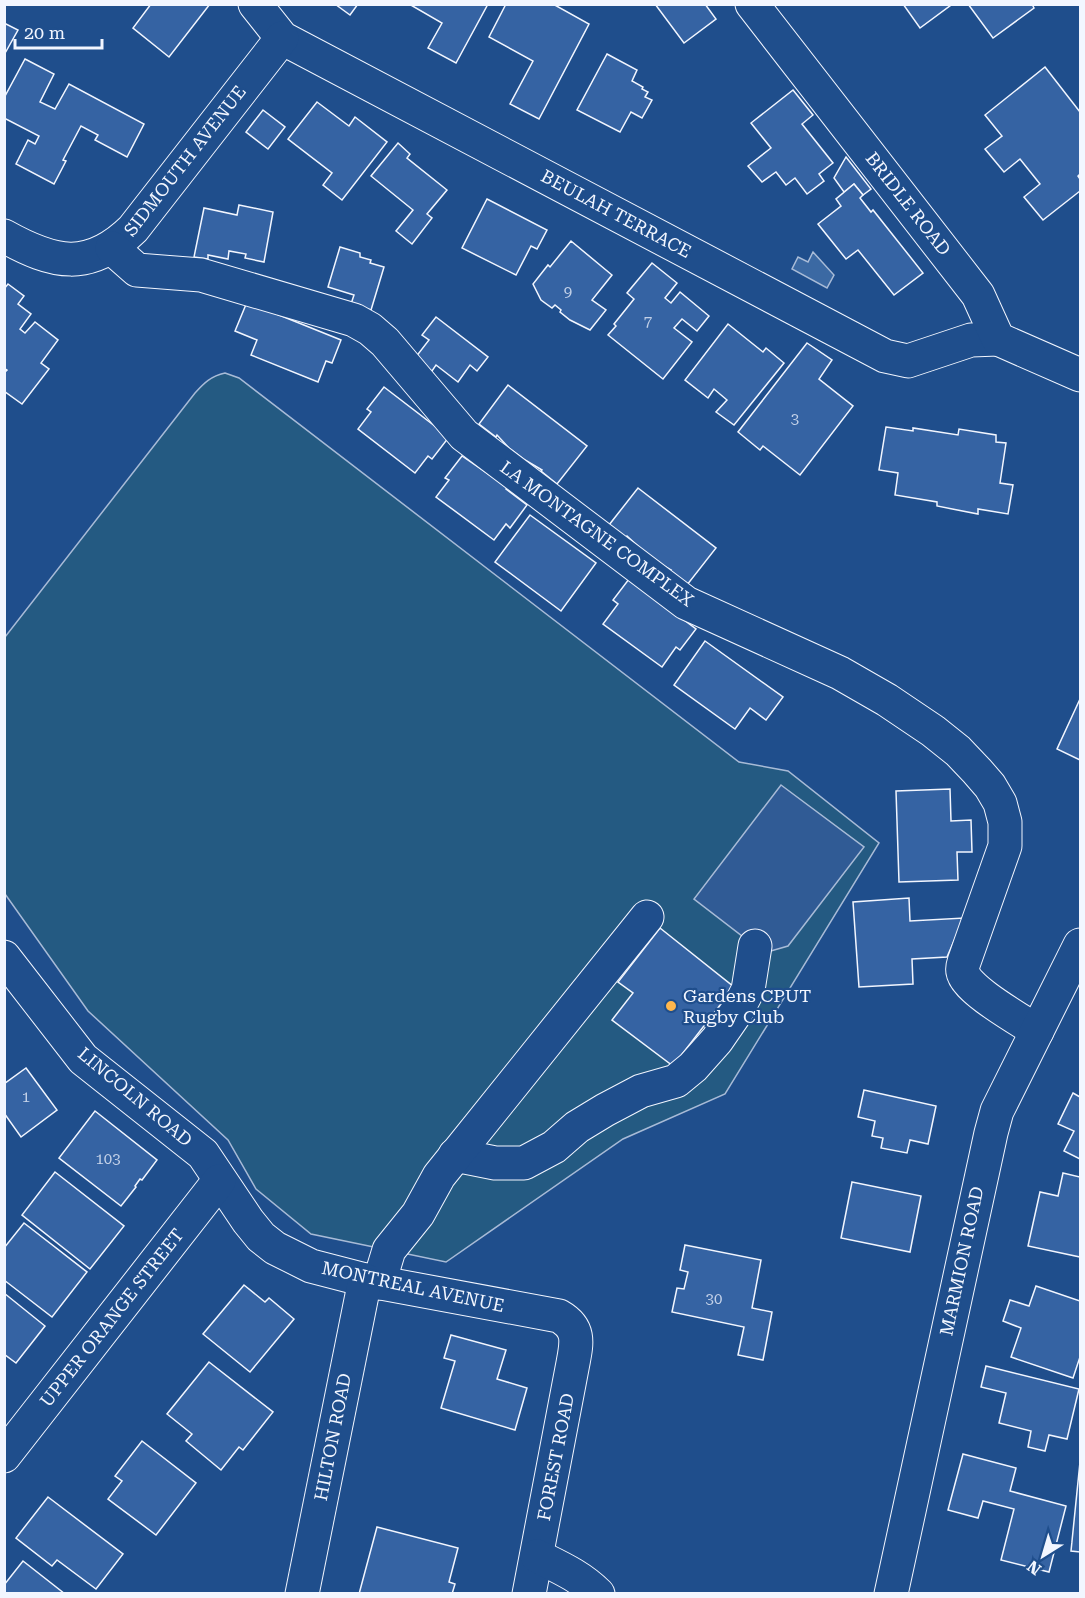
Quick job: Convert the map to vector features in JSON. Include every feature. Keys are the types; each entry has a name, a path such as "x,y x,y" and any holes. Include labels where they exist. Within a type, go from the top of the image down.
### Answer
{"street":[{"name":"BEULAH TERRACE","path":"255,4 282,38 885,356 908,361 971,340 998,339"},
{"name":"BRIDLE ROAD","path":"753,4 978,295 998,339"},
{"name":"SIDMOUTH AVENUE","path":"4,236 32,252 68,259 83,258 112,248 133,229 282,38"},
{"name":"LA MONTAGNE COMPLEX","path":"112,248 137,270 201,275 354,320 370,329 385,342 464,435 686,603 840,673 933,730 958,751 990,786 1000,803 1005,822 1005,846 964,962 963,972 966,979 991,1002 1037,1031"},
{"path":"998,339 1080,375"},
{"name":"HILTON ROAD","path":"302,1593 372,1282 389,1250 418,1214 438,1176 646,917"},
{"name":"MARMION ROAD","path":"891,1593 997,1111 1080,945"},
{"path":"456,1155 495,1163 524,1163 554,1147 577,1127 605,1110 641,1091 676,1081 693,1067 717,1040 736,1011 748,990 755,946"},
{"name":"LINCOLN ROAD","path":"4,957 83,1059 203,1154 219,1181"},
{"name":"MONTREAL AVENUE","path":"219,1181 261,1237 275,1248 311,1266 372,1282 559,1316 570,1322"},
{"name":"UPPER ORANGE STREET","path":"10,1437 219,1181"},
{"name":"FOREST ROAD","path":"529,1593 576,1346 575,1332 570,1322"},
{"path":"537,1556 572,1573 598,1593"}],"shaded area":[{"path":"813,252 834,275 827,288 792,269 798,257 808,262"},
{"path":"225,373 239,378 739,762 788,771 879,843 725,1094 623,1139 446,1262 311,1234 256,1189 228,1140 88,1011 5,894 5,637 195,393 208,380"},
{"path":"781,785 864,847 788,946 764,953 694,899"}],"building":[{"path":"151,4 210,4 169,57 133,28"},
{"path":"335,4 358,4 350,15"},
{"path":"409,4 488,4 456,63 428,48 442,23"},
{"path":"506,4 553,4 589,24 539,119 510,104 533,61 489,37"},
{"path":"655,4 705,4 716,19 684,43"},
{"path":"903,4 951,4 951,5 920,28"},
{"path":"968,4 1032,4 1034,8 993,38"},
{"path":"4,23 18,30 4,55"},
{"path":"607,54 637,70 632,81 643,87 642,89 648,92 645,97 652,100 642,118 631,112 620,132 577,110"},
{"path":"25,59 54,74 40,102 55,109 69,84 144,124 127,157 95,140 98,135 81,126 63,160 66,161 54,184 16,164 28,140 35,144 39,136 4,118 4,98"},
{"path":"1045,67 1080,112 1080,174 1078,176 1080,191 1043,220 1024,197 1040,184 1020,159 1004,172 985,149 1002,136 985,115"},
{"path":"793,90 813,115 802,124 833,163 819,174 824,181 807,194 795,178 786,185 776,172 762,182 748,166 771,148 751,123"},
{"path":"317,102 349,126 355,117 387,142 342,200 323,185 332,173 288,139"},
{"path":"263,110 285,127 268,149 246,132"},
{"path":"398,143 410,154 407,158 447,190 427,214 432,218 412,244 396,231 413,210 371,176"},
{"path":"846,157 871,189 863,195 854,184 844,192 834,178"},
{"path":"854,184 863,195 860,198 871,212 873,210 923,273 894,295 858,250 846,259 818,224 841,206 836,199"},
{"path":"487,199 547,230 537,249 531,246 516,275 462,248"},
{"path":"239,205 273,212 264,262 245,258 246,254 229,251 228,259 208,255 208,259 194,257 204,208 237,215"},
{"path":"571,241 612,275 592,300 606,310 590,330 570,320 555,305 552,308 541,300 533,284"},
{"path":"340,247 360,253 360,257 371,260 370,263 384,267 371,310 351,304 354,295 328,287"},
{"path":"652,263 677,283 665,298 671,303 680,292 709,316 697,331 682,319 674,328 692,342 663,379 608,335 634,299 627,293"},
{"path":"8,284 24,296 18,304 31,314 20,329 25,333 35,322 58,340 41,363 49,369 22,404 4,391 4,373 7,370 4,368 4,289"},
{"path":"247,302 341,340 332,363 326,361 318,382 251,355 257,340 235,331"},
{"path":"436,317 488,357 477,371 470,365 458,382 436,365 432,371 415,358 429,340 422,335"},
{"path":"728,324 763,352 766,348 784,363 734,425 716,412 727,400 714,389 708,398 685,380"},
{"path":"807,343 832,360 819,379 853,406 800,475 763,446 760,450 738,432"},
{"path":"508,385 587,446 557,484 542,470 509,448 497,435 496,437 479,424"},
{"path":"384,387 449,437 432,459 428,456 415,473 358,429 371,412 367,409"},
{"path":"886,427 913,431 913,428 958,435 959,429 996,435 996,442 1006,443 1000,483 1013,485 1008,514 978,509 978,514 937,506 937,502 895,495 898,473 879,470"},
{"path":"462,456 507,487 506,489 527,505 510,528 506,524 494,540 436,497 449,480 445,478"},
{"path":"638,488 716,548 687,585 671,570 653,560 627,536 625,538 609,525"},
{"path":"530,515 596,563 561,611 495,562"},
{"path":"629,579 696,629 680,650 676,647 662,667 603,624 618,604 613,600"},
{"path":"705,641 783,697 766,720 750,708 735,729 674,685"},
{"path":"1080,699 1080,760 1057,749"},
{"path":"950,789 951,821 971,820 972,852 957,852 958,880 899,882 896,791"},
{"path":"909,898 910,921 964,918 947,957 912,959 913,984 859,987 853,902"},
{"name":"Gardens CPUT Rugby Club","path":"660,928 734,987 673,1066 612,1020 633,993 618,982"},
{"path":"26,1068 57,1110 21,1137 4,1113 4,1084"},
{"path":"864,1090 936,1106 928,1144 910,1140 907,1153 881,1148 883,1138 872,1136 875,1121 858,1117"},
{"path":"1073,1093 1080,1097 1080,1159 1064,1151 1074,1131 1058,1124"},
{"path":"95,1111 157,1160 121,1206 59,1158"},
{"path":"55,1172 124,1226 90,1269 22,1215"},
{"path":"1063,1173 1080,1177 1080,1257 1028,1246 1040,1192 1058,1196"},
{"path":"852,1182 921,1196 910,1252 841,1238"},
{"path":"24,1223 87,1272 52,1317 4,1280 4,1248"},
{"path":"685,1245 761,1260 752,1308 772,1312 763,1360 738,1355 744,1327 672,1312 677,1288 684,1289 688,1272 680,1270"},
{"path":"244,1285 265,1302 269,1298 294,1319 250,1372 203,1334"},
{"path":"1036,1286 1080,1301 1080,1357 1073,1378 1011,1357 1021,1328 1003,1321 1010,1300 1029,1306"},
{"path":"4,1293 45,1326 16,1363 4,1354"},
{"path":"451,1335 506,1350 497,1379 527,1388 515,1430 441,1408 455,1361 444,1358"},
{"path":"209,1362 273,1412 243,1450 239,1447 221,1470 186,1441 192,1434 167,1414"},
{"path":"986,1366 1079,1389 1067,1439 1049,1435 1045,1451 1028,1447 1031,1431 999,1423 1006,1393 981,1387"},
{"path":"142,1441 196,1483 156,1535 108,1499 122,1481 115,1476"},
{"path":"963,1454 1016,1468 1010,1491 1066,1506 1049,1572 1001,1560 1014,1509 983,1501 978,1518 948,1510"},
{"path":"1080,1462 1080,1552 1071,1551"},
{"path":"48,1497 123,1554 96,1589 57,1560 52,1566 16,1538"},
{"path":"377,1527 458,1548 449,1582 455,1584 452,1594 359,1594"},
{"path":"23,1561 65,1594 4,1594 4,1585"}],"place":[{"name":"Gardens CPUT Rugby Club","path":"671,1006"}]}
